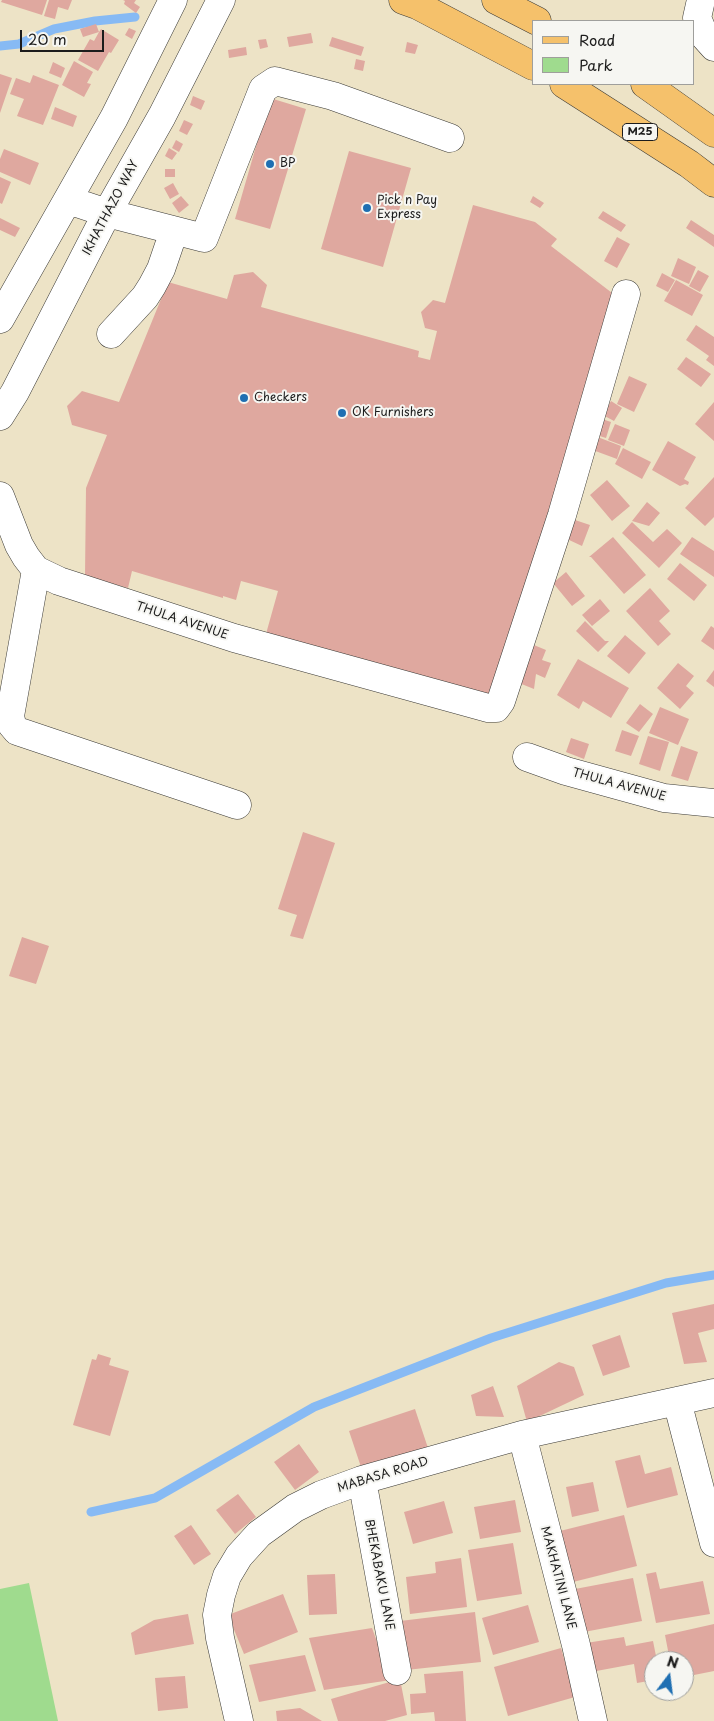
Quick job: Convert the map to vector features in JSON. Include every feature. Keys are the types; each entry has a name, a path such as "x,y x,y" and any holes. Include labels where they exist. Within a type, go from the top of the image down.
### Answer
{"main road":[{"path":"403,0 417,5 532,65"},
{"path":"496,0 535,20"},
{"name":"M25","path":"566,85 689,164 714,183"},
{"path":"646,85 714,133"}],"street":[{"path":"0,319 114,118 173,0"},
{"name":"IKHATHAZO WAY","path":"0,416 15,392 107,213 162,116 221,0"},
{"path":"701,0 697,18 705,37 714,47"},
{"path":"68,200 107,213 204,238 263,89 274,81 333,96 450,138"},
{"path":"111,334 145,297 152,286 161,269 174,230"},
{"name":"THULA AVENUE","path":"0,496 26,557 36,570 60,582 234,638 410,688 488,708 496,708 500,704 562,515 626,294"},
{"path":"36,570 10,716 12,725 17,731 237,805"},
{"name":"THULA AVENUE","path":"526,757 566,771 664,798 714,803"},
{"name":"MABASA ROAD","path":"239,1721 220,1638 217,1615 227,1576 239,1556 258,1534 295,1508 362,1480 522,1435 714,1393"},
{"path":"677,1401 714,1543"},
{"name":"MAKHATINI LANE","path":"522,1435 576,1646 593,1721"},
{"name":"BHEKABAKU LANE","path":"362,1480 397,1670"}],"green space":[{"path":"29,1583 58,1721 0,1721 0,1589"}],"building":[{"path":"2,0 47,0 42,15 1,2"},
{"path":"49,0 72,0 68,10 58,7 55,19 44,16"},
{"path":"123,0 136,0 134,3 140,7 136,13 124,4 125,1"},
{"path":"96,24 99,32 83,37 80,29"},
{"path":"129,28 136,31 132,39 125,35"},
{"path":"101,29 119,40 111,53 109,52 98,71 78,60 90,39 94,41"},
{"path":"311,33 313,43 289,47 287,37"},
{"path":"332,37 364,47 361,56 329,46"},
{"path":"266,39 268,47 260,49 258,40"},
{"path":"407,42 418,45 415,54 405,52"},
{"path":"246,47 247,55 229,58 228,50"},
{"path":"356,59 365,61 363,71 354,69"},
{"path":"74,61 93,72 87,83 91,84 84,97 62,85"},
{"path":"53,62 65,68 61,78 49,73"},
{"path":"0,74 12,78 0,113"},
{"path":"33,75 59,85 43,125 17,116 24,99 10,94 16,78 30,83"},
{"path":"193,96 205,101 201,110 190,105"},
{"path":"270,98 306,109 270,229 235,219"},
{"path":"55,107 77,116 73,127 51,119"},
{"path":"184,120 193,124 187,135 179,131"},
{"path":"176,140 183,144 179,152 172,148"},
{"path":"169,148 177,153 172,160 165,156"},
{"path":"4,149 39,163 30,185 0,172 0,159"},
{"path":"349,151 411,168 383,267 321,249"},
{"path":"165,169 175,169 175,177 165,177"},
{"path":"0,177 11,182 2,204 0,203"},
{"path":"173,183 179,194 170,199 164,188"},
{"path":"181,196 189,205 179,213 172,203"},
{"path":"533,196 544,203 540,208 530,202"},
{"path":"473,205 535,222 557,239 551,246 616,296 492,705 264,641 278,591 241,581 236,600 223,596 223,598 132,571 128,588 85,576 86,488 107,435 72,425 67,406 82,391 119,402 168,282 227,299 234,275 253,272 267,285 261,307 419,351 418,357 430,360 437,331 425,328 421,312 433,300 445,303"},
{"path":"603,211 626,225 621,232 598,218"},
{"path":"0,218 20,228 15,237 0,230"},
{"path":"691,220 714,235 714,247 686,228"},
{"path":"617,237 630,244 617,268 604,261"},
{"path":"678,258 696,267 689,284 671,276"},
{"path":"698,270 709,276 700,292 689,286"},
{"path":"662,273 675,280 668,292 656,286"},
{"path":"676,280 703,295 692,316 664,301"},
{"path":"696,325 714,337 714,366 706,360 709,356 686,340"},
{"path":"686,357 711,374 701,387 677,369"},
{"path":"629,376 647,384 634,412 617,404"},
{"path":"611,401 622,408 614,421 603,415"},
{"path":"714,402 714,441 695,424"},
{"path":"599,418 611,422 606,438 593,434"},
{"path":"615,424 630,430 624,446 608,440"},
{"path":"595,436 621,446 617,459 590,449"},
{"path":"668,441 696,457 684,479 689,482 688,485 680,486 652,470"},
{"path":"623,448 651,462 642,479 615,464"},
{"path":"714,477 714,517 705,526 685,508"},
{"path":"607,480 630,506 612,521 590,495"},
{"path":"647,502 660,513 649,526 632,521"},
{"path":"575,520 590,525 582,546 567,539"},
{"path":"632,522 653,542 667,529 682,543 659,568 622,533"},
{"path":"613,537 646,575 624,594 589,557"},
{"path":"692,537 714,551 714,577 680,554"},
{"path":"680,563 707,585 694,601 667,579"},
{"path":"566,572 585,596 572,606 553,583"},
{"path":"650,588 670,611 659,621 671,634 658,646 626,611"},
{"path":"600,599 610,611 592,626 582,615"},
{"path":"585,621 605,641 609,641 598,652 576,631"},
{"path":"711,626 714,628 714,650 701,641"},
{"path":"625,635 646,653 629,674 607,656"},
{"path":"529,643 546,650 542,660 551,663 545,678 536,674 534,689 514,681"},
{"path":"578,659 629,688 611,718 583,701 579,709 557,695"},
{"path":"678,663 694,676 686,686 694,693 680,709 657,688"},
{"path":"714,670 714,687 706,681"},
{"path":"640,704 653,714 639,732 626,723"},
{"path":"660,707 689,719 678,745 649,733"},
{"path":"622,730 639,736 631,756 615,751"},
{"path":"648,736 669,742 660,771 639,764"},
{"path":"571,738 589,744 584,759 566,752"},
{"path":"681,746 698,752 688,781 671,776"},
{"path":"303,832 335,843 303,939 290,936 297,915 278,909"},
{"path":"22,937 49,946 36,984 9,976"},
{"path":"714,1304 714,1329 698,1333 707,1362 684,1364 672,1313"},
{"path":"620,1335 630,1367 603,1376 592,1345"},
{"path":"98,1354 111,1358 109,1365 129,1371 110,1436 73,1425 92,1359 96,1360"},
{"path":"559,1362 574,1367 584,1395 527,1422 517,1386"},
{"path":"493,1386 504,1417 476,1416 471,1395"},
{"path":"415,1409 428,1448 362,1470 349,1431"},
{"path":"299,1444 319,1472 295,1490 274,1462"},
{"path":"640,1455 645,1474 671,1467 678,1495 627,1508 615,1461"},
{"path":"593,1482 599,1511 572,1517 566,1487"},
{"path":"238,1494 256,1517 235,1534 216,1510"},
{"path":"515,1500 521,1532 480,1539 474,1507"},
{"path":"444,1501 453,1533 413,1544 404,1512"},
{"path":"624,1515 637,1566 569,1583 556,1532"},
{"path":"191,1525 211,1554 194,1565 174,1536"},
{"path":"513,1543 522,1594 477,1601 468,1550"},
{"path":"461,1558 467,1607 410,1614 406,1577 436,1573 435,1562"},
{"path":"656,1572 660,1589 703,1581 710,1614 656,1623 646,1574"},
{"path":"335,1574 337,1614 309,1615 307,1575"},
{"path":"633,1578 642,1621 584,1632 575,1589"},
{"path":"283,1594 298,1632 244,1654 228,1615"},
{"path":"528,1605 539,1642 493,1655 482,1618"},
{"path":"475,1612 481,1662 406,1670 400,1621"},
{"path":"188,1614 194,1644 135,1655 131,1633 154,1620"},
{"path":"714,1624 714,1671 694,1675 694,1651 668,1651 665,1635"},
{"path":"372,1628 391,1680 324,1690 309,1638"},
{"path":"624,1637 626,1646 653,1641 655,1651 644,1651 644,1682 637,1683 634,1664 591,1672 586,1643"},
{"path":"561,1648 575,1697 508,1716 494,1667"},
{"path":"305,1655 316,1691 259,1702 249,1665"},
{"path":"463,1671 466,1721 435,1721 434,1712 411,1714 410,1694 426,1693 424,1674"},
{"path":"185,1676 188,1708 158,1711 155,1678"},
{"path":"400,1679 407,1715 385,1721 338,1721 331,1699"},
{"path":"300,1708 322,1721 277,1721 276,1711"}],"waterway":[{"path":"0,46 19,44 54,29 95,21 135,17"},
{"path":"91,1512 155,1498 314,1407 491,1338 666,1283 714,1275"}],"place":[{"name":"BP","path":"270,164"},
{"name":"Pick n Pay Express","path":"367,208"},
{"name":"Checkers","path":"244,398"},
{"name":"OK Furnishers","path":"342,413"}]}
